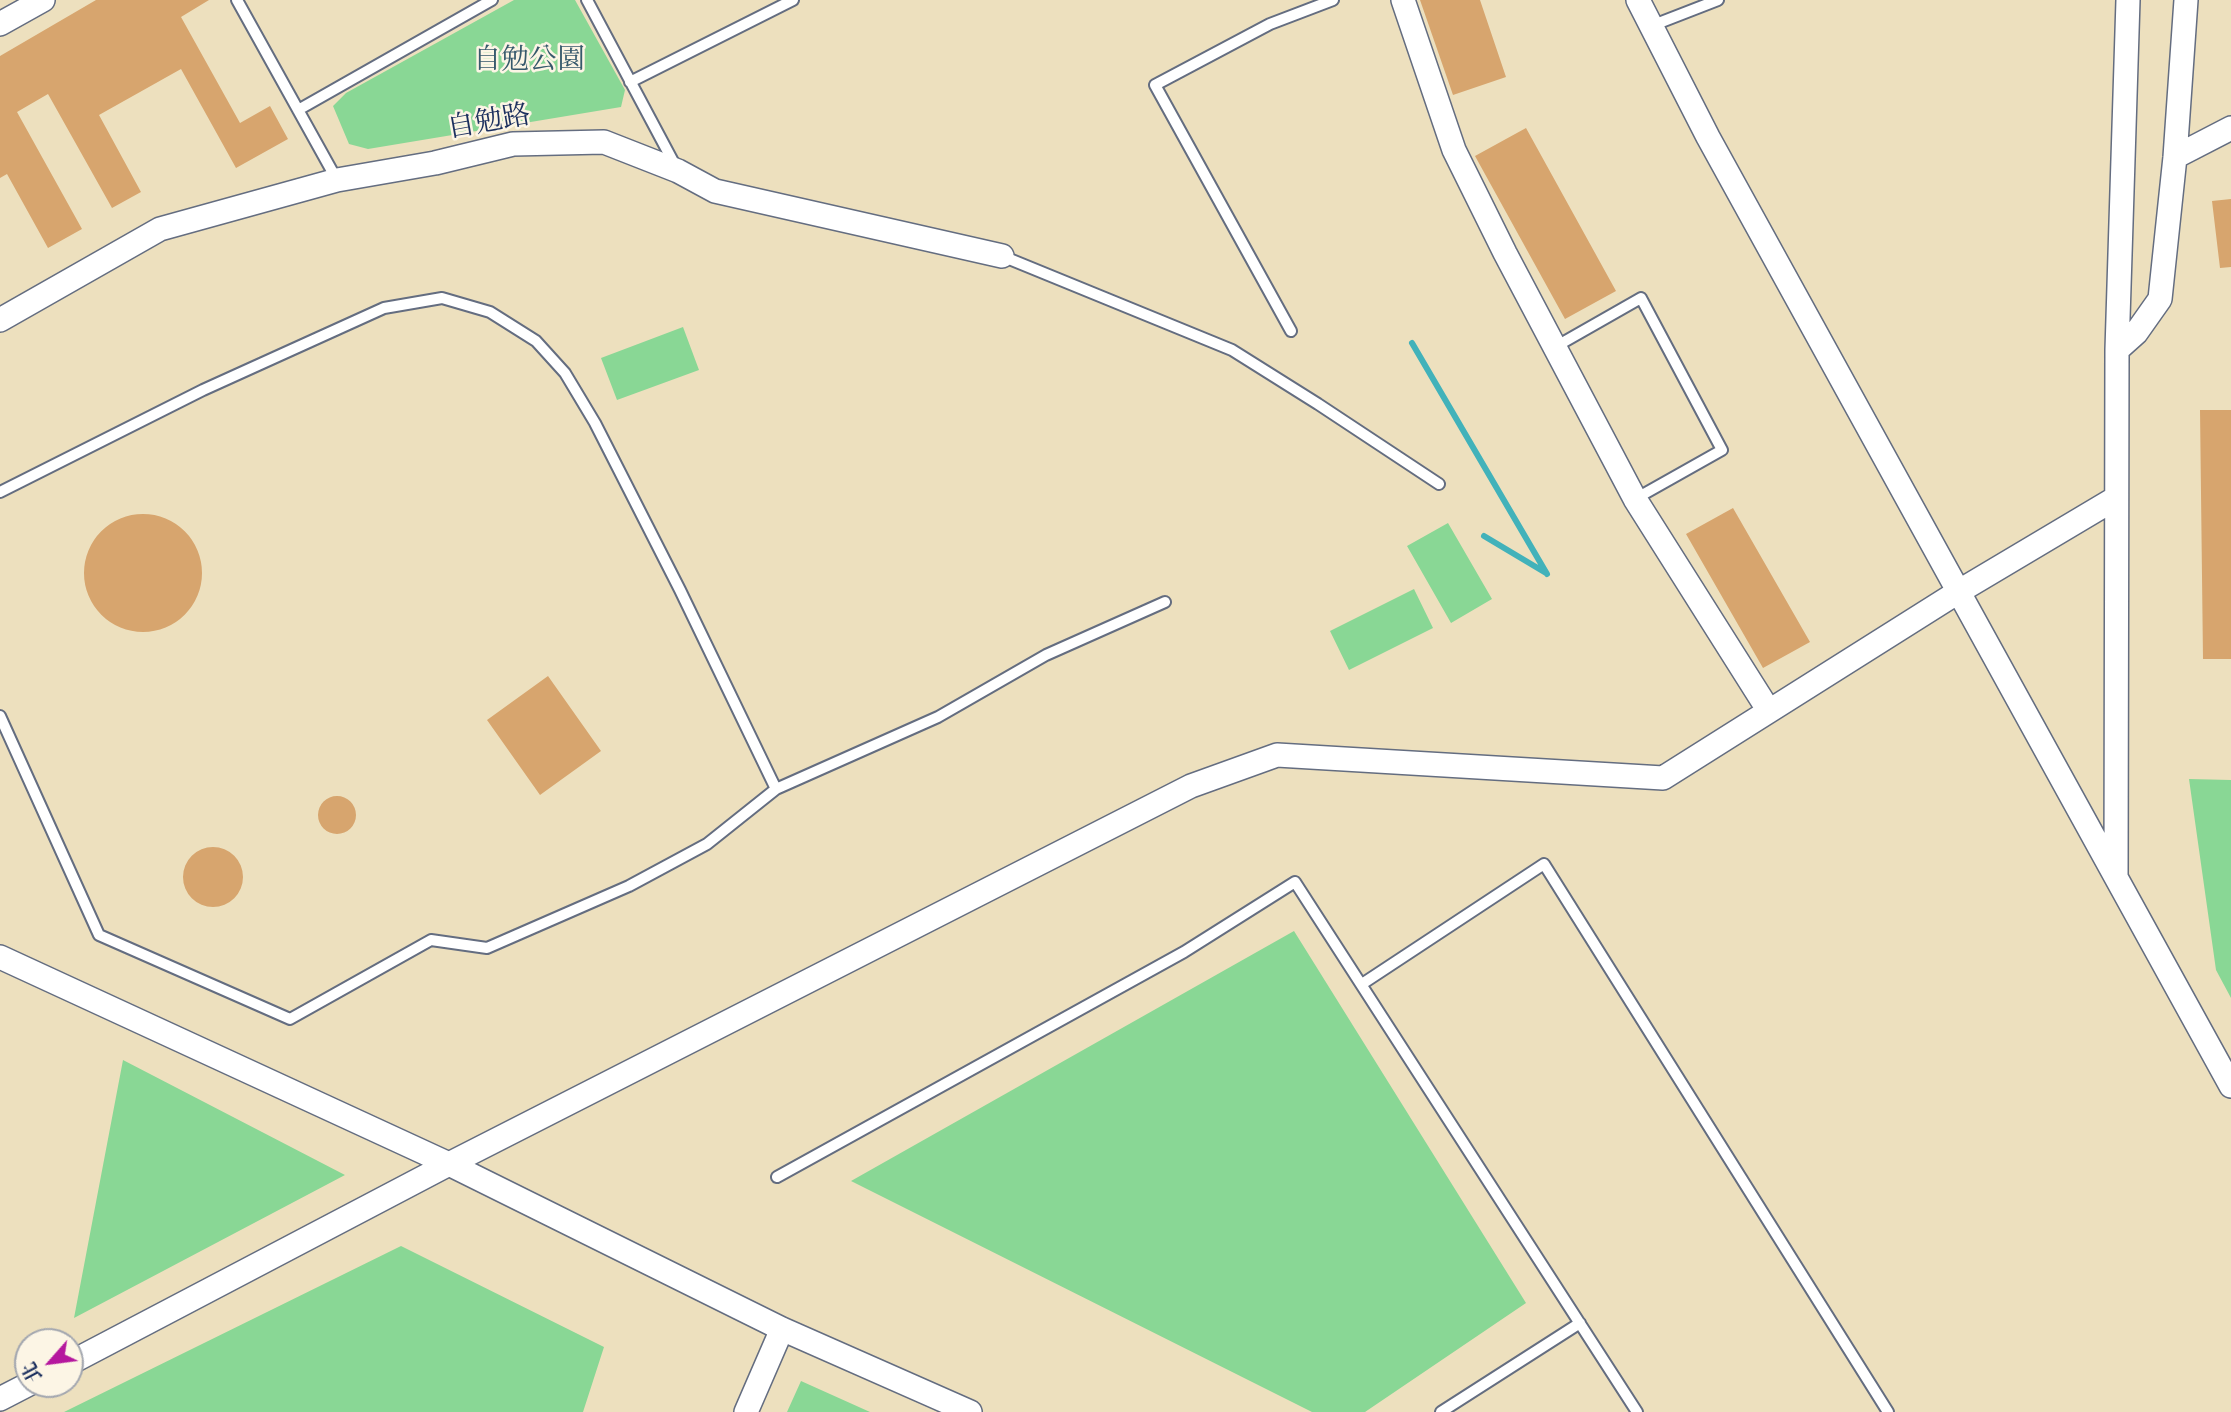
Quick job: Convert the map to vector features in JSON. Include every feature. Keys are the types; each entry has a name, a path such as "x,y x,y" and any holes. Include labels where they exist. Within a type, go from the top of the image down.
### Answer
{"street":[{"path":"0,24 43,0"},
{"path":"1403,0 1454,150 1555,347 1635,499 1769,711"},
{"path":"1638,0 1709,137 2231,1087"},
{"path":"2116,877 2117,350 2128,0"},
{"path":"2117,350 2136,333 2160,299 2175,157 2186,0"},
{"path":"2175,157 2231,128"},
{"name":"自勉路","path":"0,320 160,229 337,180 435,163 513,145 604,142 678,171 715,191 1002,256"},
{"path":"84,1356 449,1164 1191,786 1277,755 1663,778 1958,592 2116,498"},
{"path":"0,957 449,1164 782,1329 970,1412"},
{"path":"746,1412 782,1329"}],"lane":[{"path":"237,0 337,180"},
{"path":"298,110 492,0"},
{"path":"587,0 678,171"},
{"path":"630,82 793,0"},
{"path":"1291,331 1155,85 1270,24 1334,0"},
{"path":"1651,26 1718,0"},
{"path":"1002,256 1232,351 1439,484"},
{"path":"0,492 203,390 384,308 442,298 491,312 536,341 565,373 594,423 674,578 776,789"},
{"path":"1555,347 1641,298 1722,450 1635,499"},
{"path":"0,716 99,935 290,1019 431,940 487,948 629,886 708,845 776,789 938,717 1046,655 1165,602"},
{"path":"1362,984 1544,863 1888,1412"},
{"path":"777,1177 1184,951 1295,881 1637,1412"},
{"path":"1441,1412 1580,1324"}],"green space":[{"name":"自勉公園","path":"514,0 575,0 625,90 621,107 368,149 349,144 333,106 346,93"},
{"path":"683,327 699,370 617,400 601,358"},
{"path":"1448,523 1492,599 1451,623 1407,546"},
{"path":"1414,589 1433,628 1349,670 1330,631"},
{"path":"2189,779 2231,780 2231,998 2216,970"},
{"path":"1294,931 1526,1303 1365,1412 1312,1412 851,1181"},
{"path":"123,1060 345,1175 74,1318"},
{"path":"401,1246 604,1347 583,1412 64,1412"},
{"path":"801,1381 870,1412 787,1412"}],"building":[{"path":"96,0 209,0 181,17 240,123 270,106 288,139 236,168 181,69 99,115 141,192 112,208 48,94 17,112 82,229 48,248 7,174 0,178 0,56"},
{"path":"1420,0 1480,0 1506,77 1453,95"},
{"path":"1526,128 1616,291 1565,319 1475,156"},
{"path":"2231,199 2231,267 2220,268 2212,201"},
{"path":"2200,410 2231,410 2231,659 2203,659"},
{"path":"1733,508 1810,642 1763,668 1686,534"},
{"path":"143,514 166,518 185,531 198,550 202,573 198,596 185,615 166,628 143,632 120,628 101,615 88,596 84,573 88,550 101,531 120,518"},
{"path":"548,676 601,751 540,795 487,720"},
{"path":"337,796 350,802 356,815 350,828 337,834 324,828 318,815 324,802"},
{"path":"213,847 225,849 238,860 243,877 241,889 230,902 213,907 201,905 188,894 183,877 185,865 196,852"}],"waterway":[{"path":"1412,343 1547,574"},
{"path":"1484,536 1546,573"}]}
